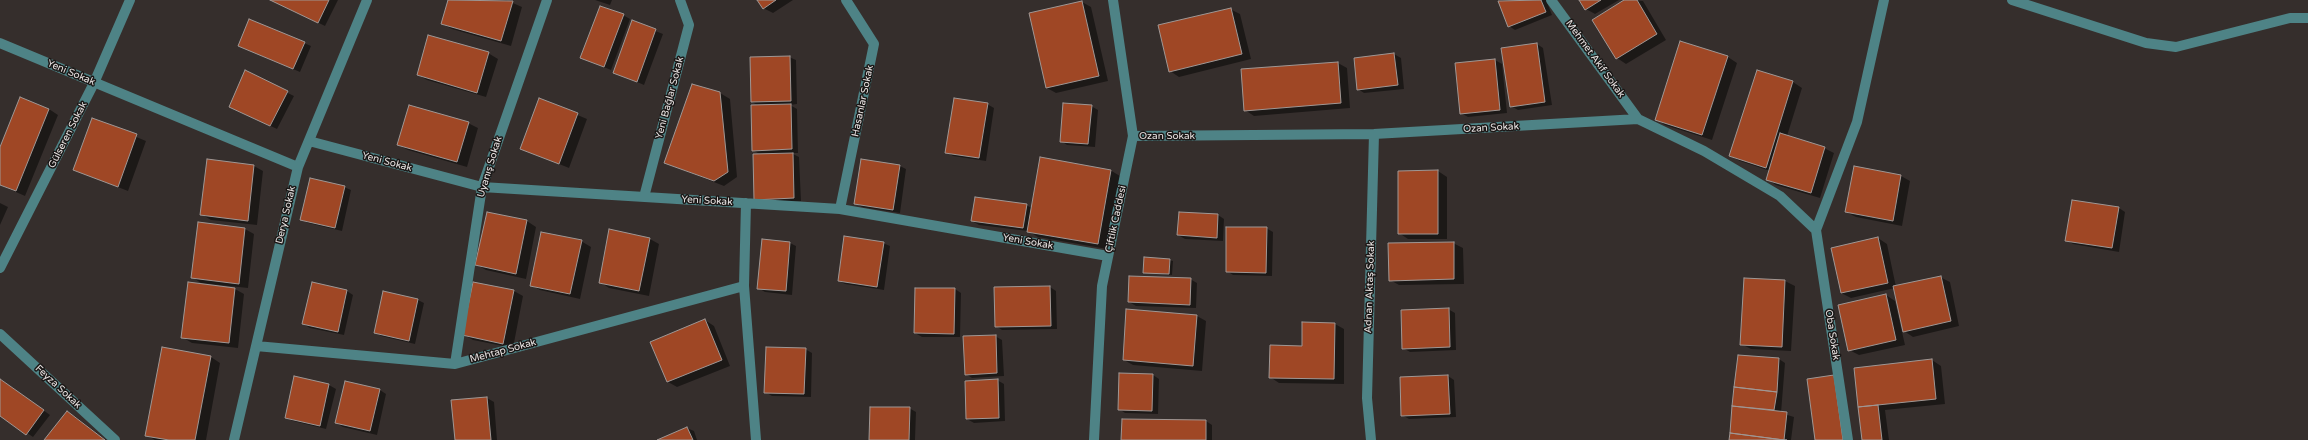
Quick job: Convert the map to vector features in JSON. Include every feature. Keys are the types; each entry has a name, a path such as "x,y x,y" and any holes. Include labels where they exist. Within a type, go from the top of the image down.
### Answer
{"street":[{"name":"Gülseren Sokak","path":"0,268 94,82 130,0"},
{"name":"Derya Sokak","path":"234,440 298,167 367,0"},
{"name":"Uyanış Sokak","path":"456,364 482,187 547,0"},
{"name":"Yeni Bağlar Sokak","path":"644,197 689,25 680,0"},
{"name":"Hasanlar Sokak","path":"840,209 874,44 846,0"},
{"name":"Çiftlik Caddesi","path":"1094,440 1102,286 1133,136 1113,0"},
{"name":"Mehmet Akif Sokak","path":"1551,0 1638,119"},
{"path":"1816,230 1857,122 1884,0"},
{"path":"2012,0 2146,43 2176,47 2290,18 2308,18"},
{"name":"Yeni Sokak","path":"0,43 298,167"},
{"name":"Ozan Sokak","path":"1133,136 1374,134 1638,119 1704,150 1780,196 1816,230"},
{"name":"Adnan Aktaş Sokak","path":"1371,440 1367,398 1374,134"},
{"name":"Yeni Sokak","path":"309,141 482,187 840,209 1108,256"},
{"path":"746,203 744,286 756,440"},
{"name":"Oba Sokak","path":"1816,230 1848,440"},
{"name":"Mehtap Sokak","path":"256,346 456,364 744,286"},
{"name":"Feyza Sokak","path":"0,334 115,440"}],"building":[{"path":"270,0 329,0 318,23"},
{"path":"448,0 513,1 501,41 441,24"},
{"path":"757,0 776,0 763,9"},
{"path":"1541,0 1546,12 1508,27 1498,1"},
{"path":"1579,0 1601,0 1585,10"},
{"path":"1624,0 1637,0 1657,34 1616,59 1592,20"},
{"path":"1082,1 1099,76 1046,88 1029,13"},
{"path":"600,6 624,14 604,67 580,58"},
{"path":"1231,8 1242,54 1169,72 1158,25"},
{"path":"249,19 305,42 293,69 238,46"},
{"path":"632,20 656,29 637,82 613,73"},
{"path":"428,35 489,52 477,93 417,75"},
{"path":"1680,41 1728,56 1702,135 1655,120"},
{"path":"1537,43 1545,102 1510,107 1501,48"},
{"path":"1394,53 1398,85 1357,90 1354,58"},
{"path":"790,56 791,101 751,102 750,57"},
{"path":"1495,59 1500,110 1460,114 1455,63"},
{"path":"1338,62 1341,103 1244,111 1241,69"},
{"path":"245,70 288,91 270,126 229,107"},
{"path":"1757,70 1793,81 1766,168 1729,156"},
{"path":"692,84 720,92 728,172 714,181 664,163"},
{"path":"20,97 49,109 16,191 0,185 0,147"},
{"path":"539,98 578,113 559,164 520,149"},
{"path":"954,98 988,103 979,158 945,153"},
{"path":"1063,103 1092,105 1088,144 1060,142"},
{"path":"791,104 792,149 752,151 751,105"},
{"path":"409,105 469,122 457,162 397,145"},
{"path":"92,118 137,134 118,187 73,170"},
{"path":"1780,133 1825,147 1811,193 1766,180"},
{"path":"793,153 794,198 754,200 753,154"},
{"path":"1040,157 1111,170 1098,244 1027,232"},
{"path":"207,159 254,165 248,221 200,215"},
{"path":"861,159 900,165 893,210 854,204"},
{"path":"1854,166 1901,175 1893,221 1845,212"},
{"path":"1438,170 1438,234 1398,234 1398,171"},
{"path":"310,178 345,186 335,228 300,220"},
{"path":"975,197 1027,204 1023,228 971,221"},
{"path":"2072,200 2119,207 2112,248 2065,241"},
{"path":"487,212 527,220 516,274 475,265"},
{"path":"1179,212 1218,214 1217,238 1177,235"},
{"path":"198,222 245,228 239,284 191,278"},
{"path":"1226,227 1267,227 1266,273 1226,272"},
{"path":"609,229 650,238 639,291 599,283"},
{"path":"541,232 582,240 570,294 530,286"},
{"path":"844,236 884,242 877,287 838,281"},
{"path":"1878,237 1888,283 1841,293 1831,248"},
{"path":"762,239 790,242 786,291 757,289"},
{"path":"1454,242 1454,279 1389,281 1388,243"},
{"path":"1144,257 1170,259 1169,274 1143,273"},
{"path":"1129,276 1191,278 1190,305 1128,302"},
{"path":"1941,276 1951,321 1903,332 1893,286"},
{"path":"1744,278 1785,280 1782,347 1740,345"},
{"path":"188,282 235,288 229,343 181,338"},
{"path":"312,282 347,290 338,332 302,324"},
{"path":"473,282 514,290 503,344 462,335"},
{"path":"1050,286 1051,326 995,327 994,287"},
{"path":"915,288 955,288 954,334 914,333"},
{"path":"383,291 418,299 409,341 374,333"},
{"path":"1886,294 1896,340 1848,351 1838,305"},
{"path":"1449,308 1450,347 1402,349 1401,310"},
{"path":"1126,309 1197,315 1193,366 1123,360"},
{"path":"705,319 722,360 667,382 650,342"},
{"path":"1302,322 1335,323 1334,379 1269,378 1270,345 1302,346"},
{"path":"996,335 997,373 965,375 963,336"},
{"path":"162,347 211,356 195,440 169,440 145,436"},
{"path":"766,347 806,348 804,394 764,393"},
{"path":"1738,355 1779,358 1777,392 1734,387"},
{"path":"1932,359 1936,399 1858,407 1854,368"},
{"path":"1119,373 1153,374 1152,411 1118,410"},
{"path":"1448,375 1450,414 1401,416 1400,377"},
{"path":"1834,375 1843,440 1815,440 1807,379"},
{"path":"294,376 329,384 320,426 285,418"},
{"path":"0,379 44,410 26,435 0,416"},
{"path":"998,379 999,418 966,419 965,381"},
{"path":"345,381 380,389 370,431 335,423"},
{"path":"1734,387 1777,392 1774,410 1732,406"},
{"path":"487,397 491,440 455,440 451,400"},
{"path":"1878,405 1882,440 1862,440 1858,407"},
{"path":"1732,406 1787,412 1784,440 1730,433"},
{"path":"870,407 910,407 909,440 869,440"},
{"path":"67,411 105,440 44,440"},
{"path":"1122,419 1206,420 1206,440 1121,440"},
{"path":"687,427 693,440 657,440"},
{"path":"1730,433 1784,440 1729,440"}]}
